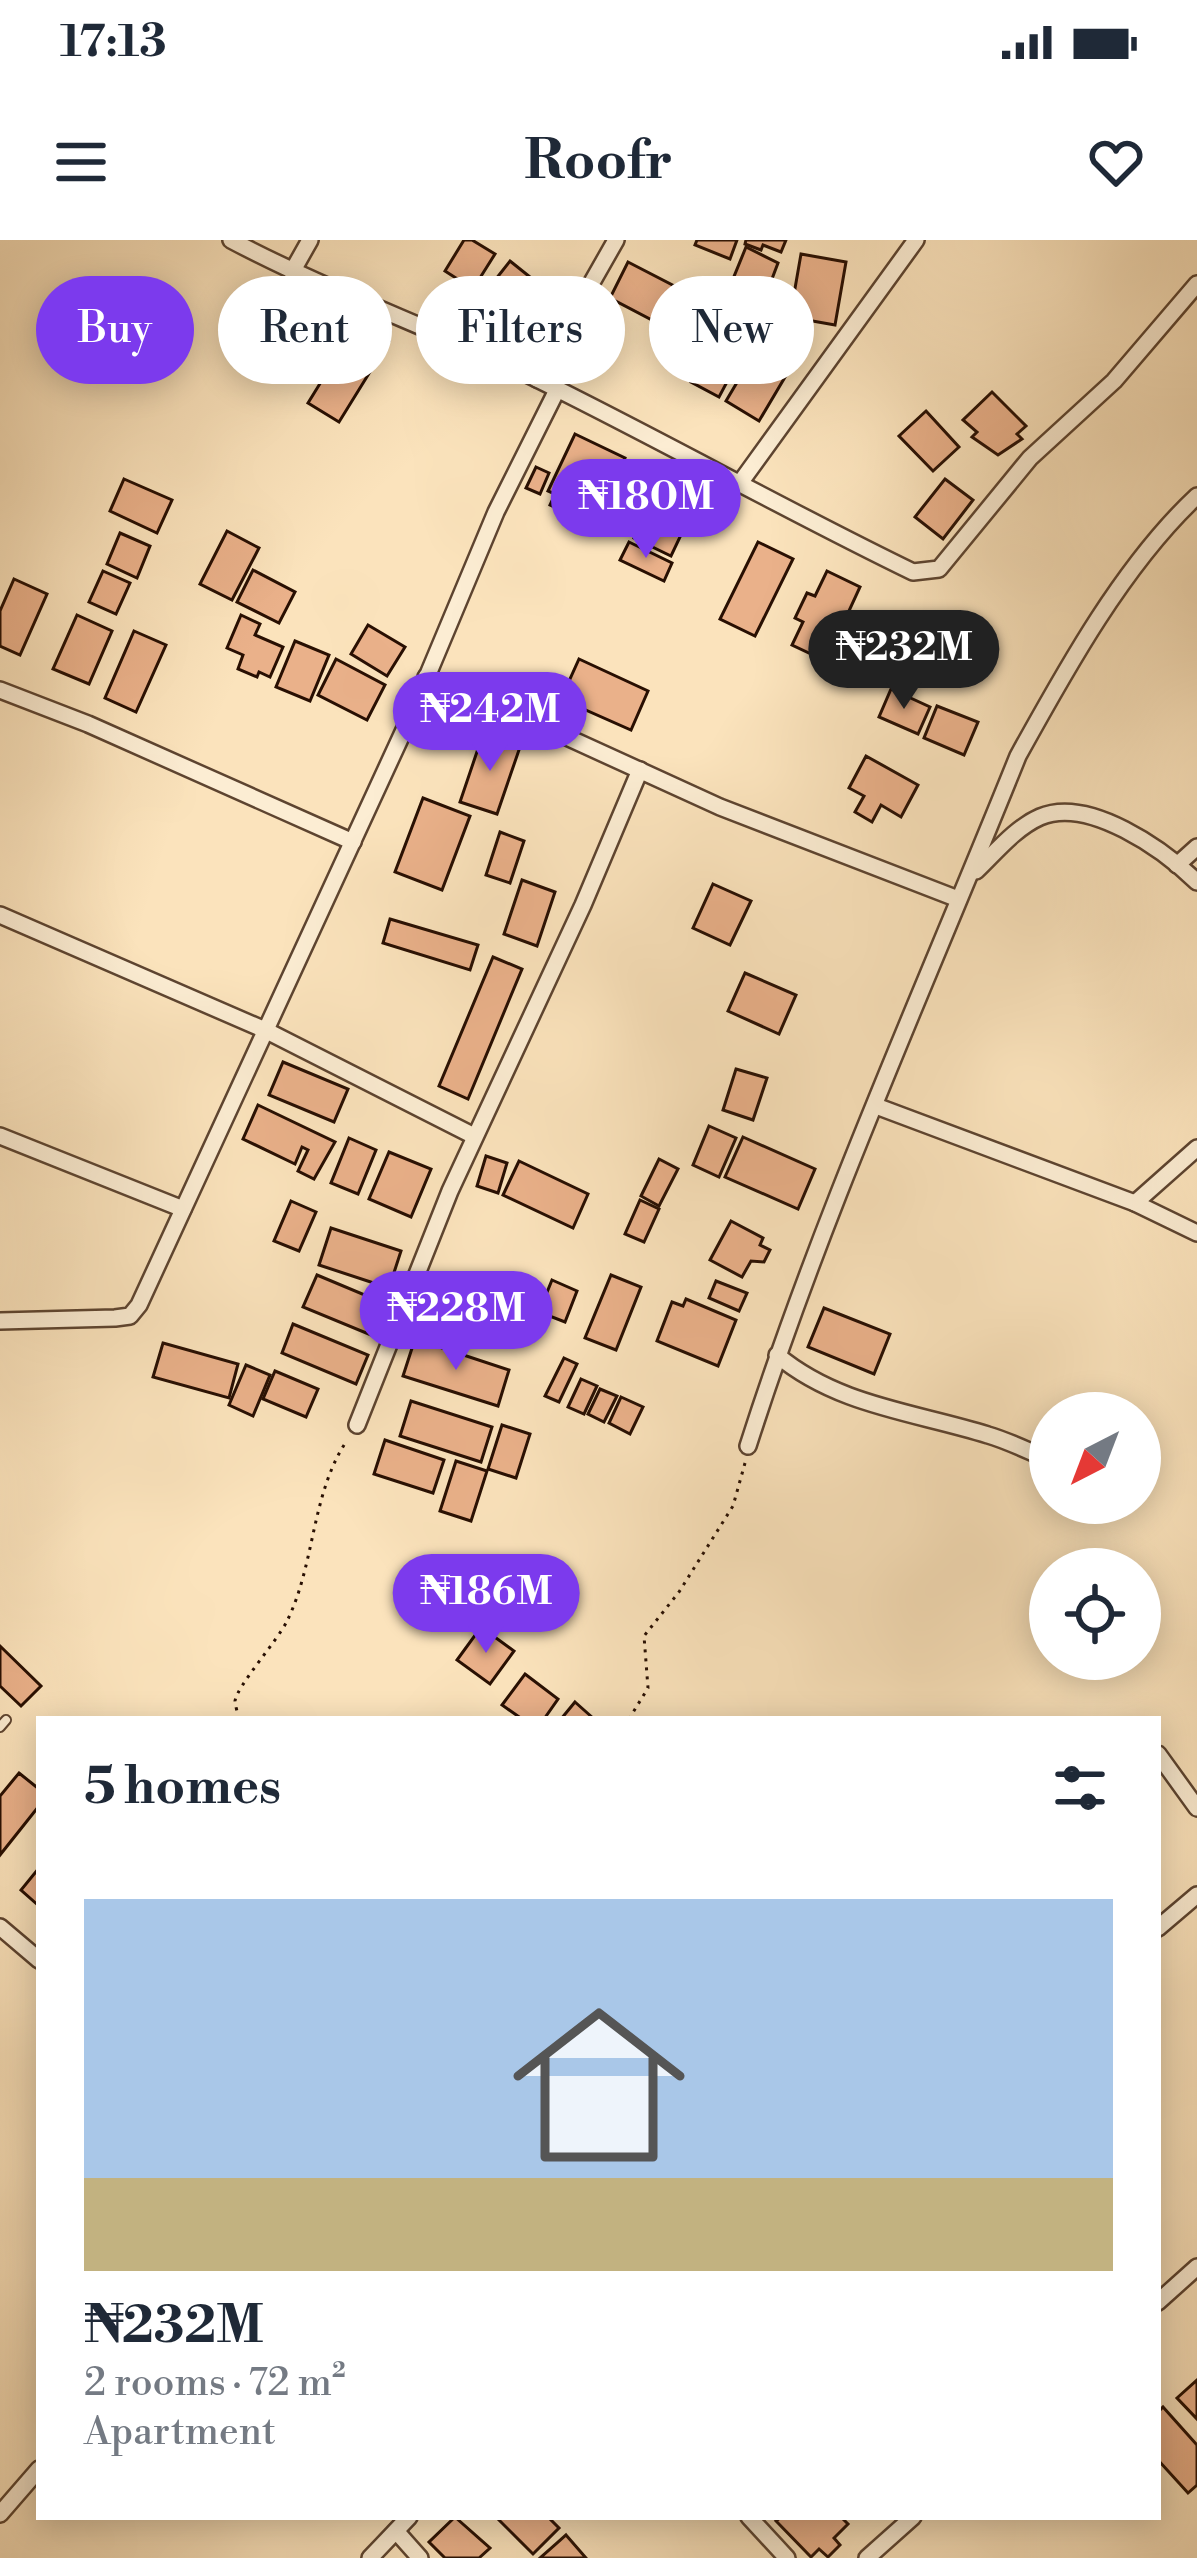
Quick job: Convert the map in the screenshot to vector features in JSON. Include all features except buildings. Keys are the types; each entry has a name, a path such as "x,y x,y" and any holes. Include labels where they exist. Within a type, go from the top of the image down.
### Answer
{"street":[{"path":"231,240 416,326"},
{"path":"292,272 310,240"},
{"path":"596,276 616,240"},
{"path":"740,483 916,240"},
{"path":"546,384 913,572 940,569 1030,458 1114,382 1197,284"},
{"path":"0,1321 130,1316 140,1305 353,842 496,512 557,390"},
{"path":"748,1446 777,1355 1018,756 1055,690 1167,524 1197,496"},
{"path":"427,677 720,807 958,898"},
{"path":"0,690 353,842"},
{"path":"357,1425 474,1136 583,905 640,770"},
{"path":"969,877 1024,826 1055,813 1092,818 1128,831 1197,882"},
{"path":"1177,865 1197,848"},
{"path":"0,914 57,943 265,1030 474,1136"},
{"path":"876,1106 1136,1203 1197,1233"},
{"path":"0,1136 183,1210"},
{"path":"1136,1203 1197,1148"},
{"path":"777,1355 805,1378 845,1396 991,1436 1029,1451"},
{"path":"1161,1758 1197,1808"},
{"path":"1161,1925 1197,1894"},
{"path":"2,1935 36,1958"},
{"path":"1161,2299 1197,2267"},
{"path":"0,2514 36,2472"},
{"path":"370,2558 406,2520"},
{"path":"752,2520 787,2558"},
{"path":"867,2558 910,2520"},
{"path":"396,2530 420,2558"}],"path":[{"path":"238,1716 235,1702 287,1622 305,1580 331,1468 357,1425"},
{"path":"631,1716 648,1688 644,1636 679,1592 733,1506 748,1446"}]}
